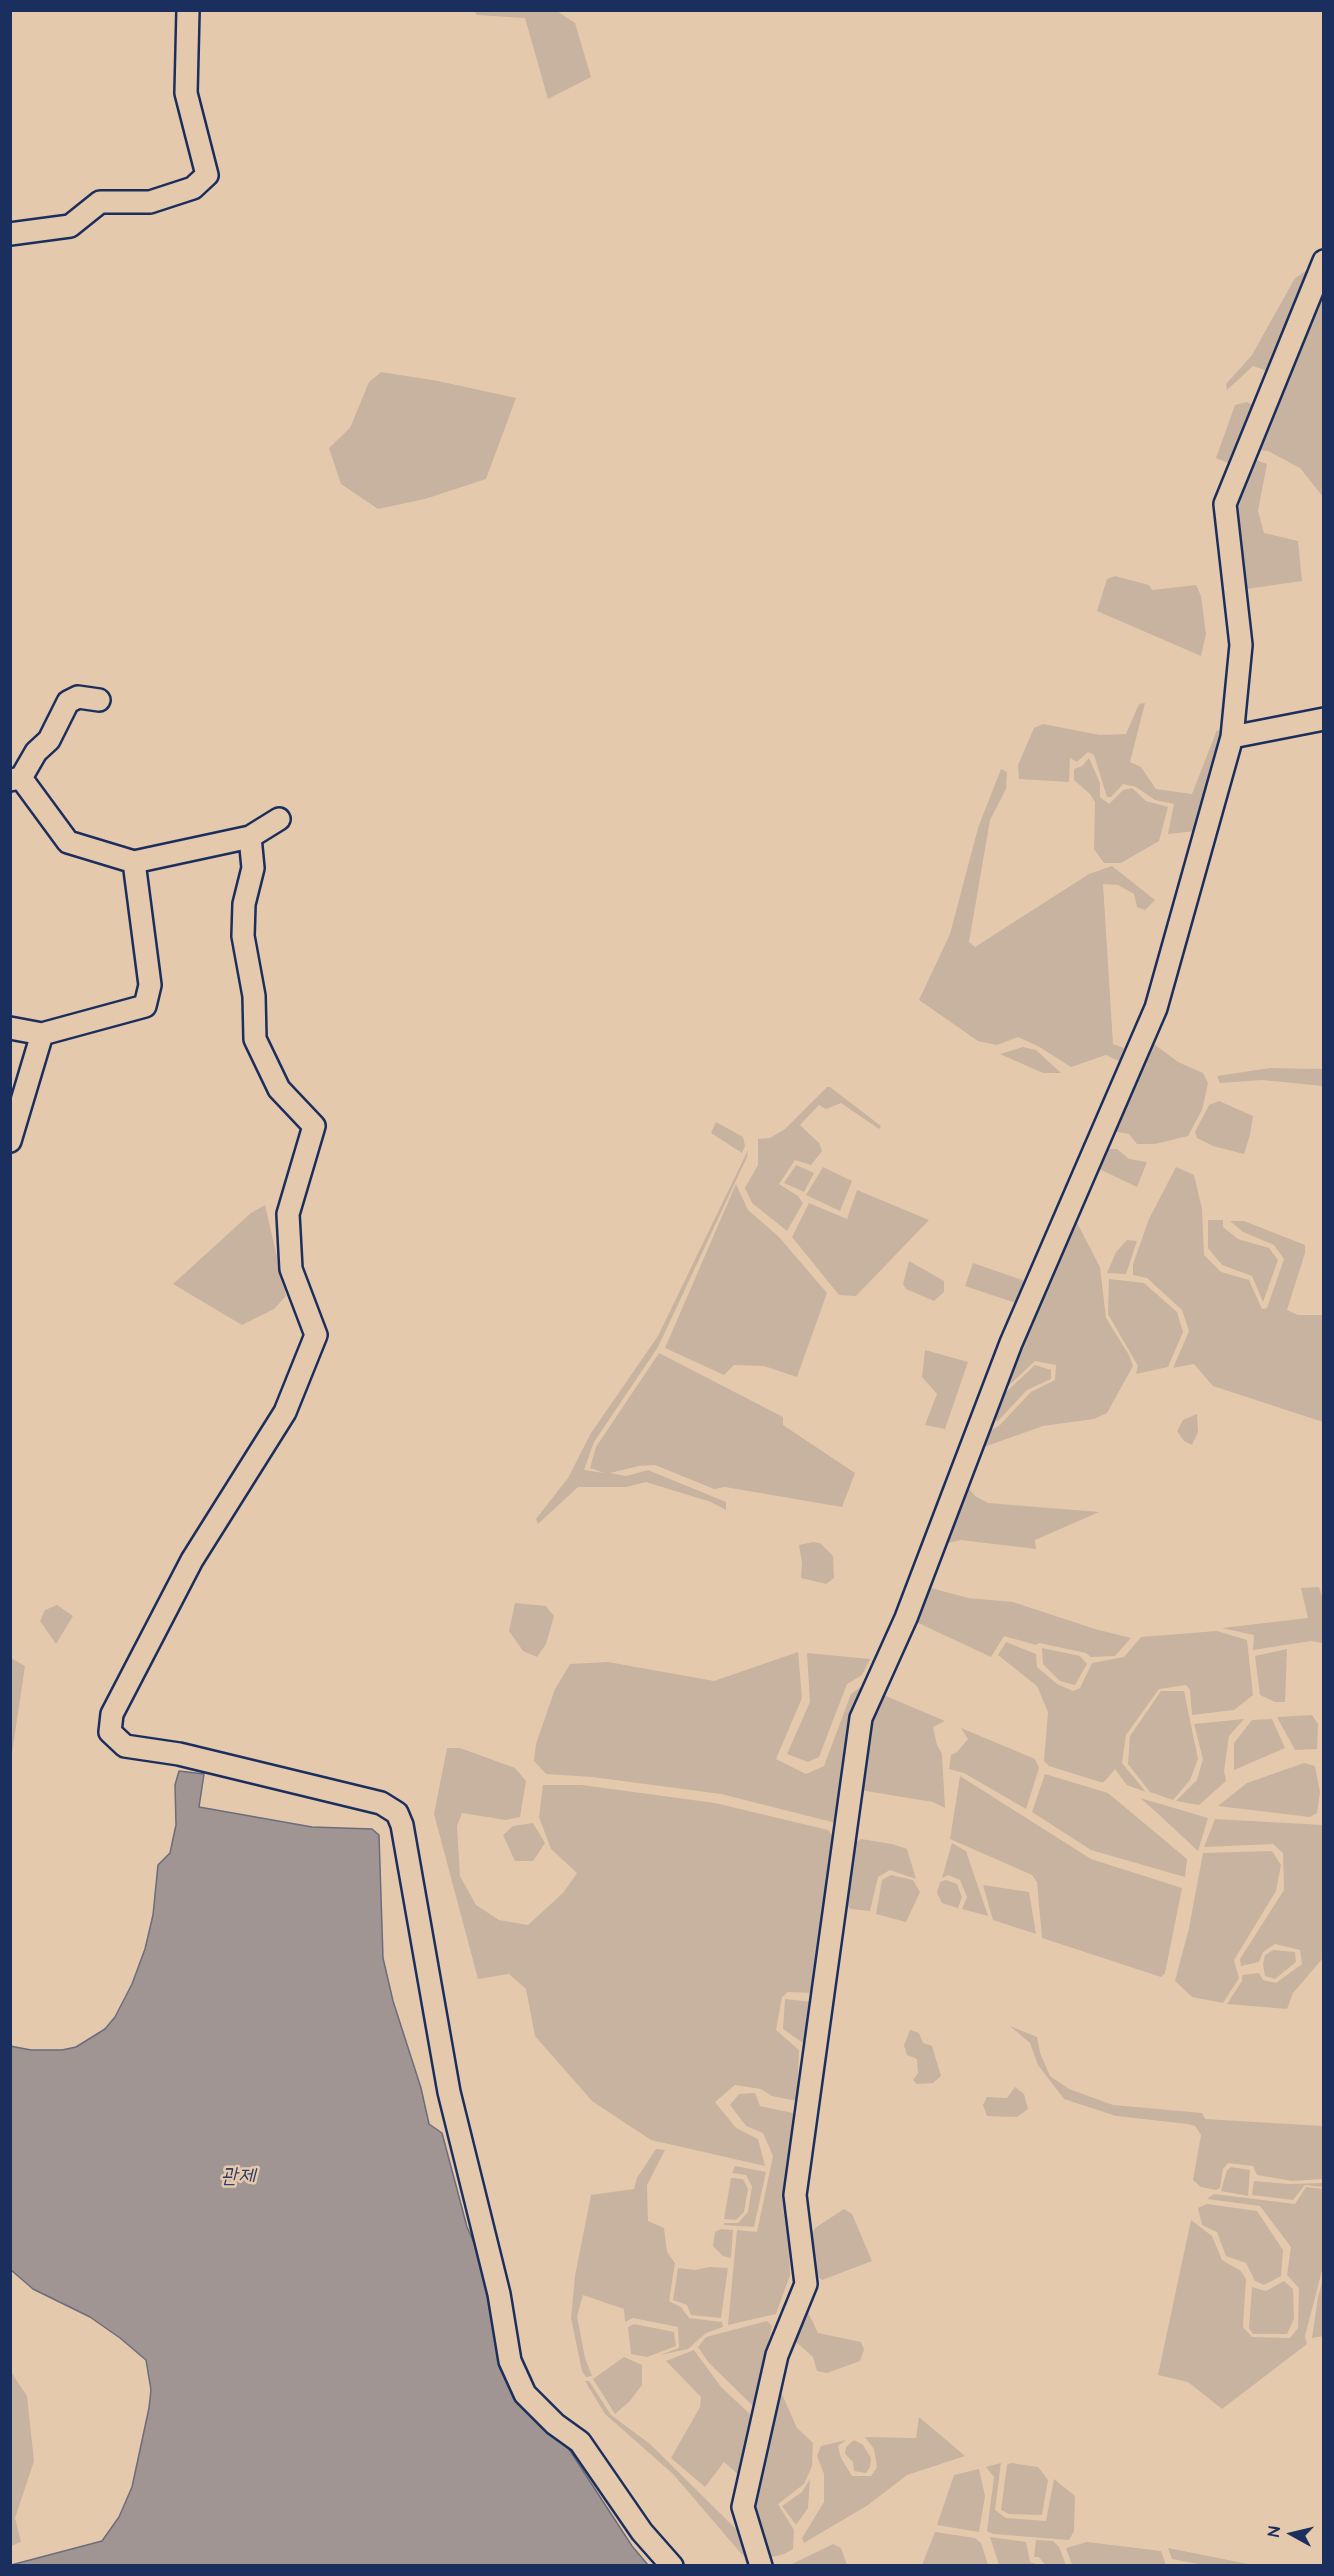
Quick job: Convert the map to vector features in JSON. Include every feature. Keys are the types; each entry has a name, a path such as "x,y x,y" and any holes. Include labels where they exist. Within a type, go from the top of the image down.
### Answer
{"street":[{"path":"10,234 70,226 100,202 150,202 193,188 207,175 186,93 188,10"},
{"path":"761,2565 743,2507 777,2355 806,2284 795,2194 861,1718 906,1618 1011,1343 1156,1008 1232,737 1241,645 1225,504 1323,261"},
{"path":"99,700 78,697 68,702 49,740 36,752 16,779 69,842 134,862 250,837 279,819"},
{"path":"1232,737 1323,719"},
{"path":"250,837 254,868 244,904 243,936 254,996 255,1039 279,1089 314,1126 288,1214 291,1269 316,1335 285,1412 192,1560 112,1714 110,1732 125,1746 179,1754 381,1803 397,1813 402,1825 449,2092 499,2294 510,2361 525,2394 555,2424 580,2442 642,2532 672,2565"},
{"path":"10,1028 42,1034 145,1006 150,985 134,862"},
{"path":"10,1141 42,1034"}],"shaded area":[{"path":"474,11 557,11 575,23 591,77 548,99 525,18 477,15"},
{"path":"1315,265 1273,373 1253,366 1227,390 1226,384 1252,355 1295,278"},
{"path":"1323,286 1323,497 1300,468 1268,451 1258,450"},
{"path":"381,372 438,381 516,398 486,479 425,499 378,509 341,484 329,448 350,428 369,382"},
{"path":"1247,402 1256,407 1230,464 1216,458 1235,405"},
{"path":"1256,460 1267,464 1258,511 1264,533 1298,541 1302,581 1239,590 1233,541 1237,503"},
{"path":"1115,576 1149,585 1152,590 1196,585 1201,596 1206,634 1201,656 1097,611 1107,579"},
{"path":"1145,703 1130,762 1141,767 1156,789 1192,794 1217,730 1222,733 1196,831 1168,834 1174,804 1155,800 1136,787 1123,784 1111,797 1107,797 1094,755 1088,752 1077,762 1070,758 1069,782 1019,779 1018,765 1034,728 1043,724 1100,735 1126,734 1139,704"},
{"path":"1089,758 1100,783 1100,797 1109,804 1123,790 1132,788 1146,801 1168,807 1159,841 1121,863 1104,863 1094,849 1095,802 1090,794 1074,780 1074,769 1082,766"},
{"path":"1001,769 1007,772 1006,789 990,820 969,942 975,947 1089,874 1112,866 1155,900 1145,910 1137,907 1134,894 1118,885 1103,884 1113,1044 1124,1048 1119,1061 1106,1055 1071,1067 1038,1046 1018,1037 997,1045 978,1041 919,1000 950,934 978,828"},
{"path":"1154,1044 1178,1062 1203,1073 1208,1083 1202,1110 1188,1136 1155,1144 1137,1144 1129,1134 1112,1131 1147,1050"},
{"path":"1023,1047 1036,1050 1061,1073 1043,1073 1000,1054"},
{"path":"1270,1068 1323,1069 1323,1086 1262,1080 1220,1083 1217,1076"},
{"path":"827,1087 881,1126 879,1129 841,1103 826,1109 819,1105 800,1125 819,1143 822,1151 811,1165 795,1160 779,1184 798,1196 803,1203 787,1231 752,1203 745,1188 758,1165 758,1139 770,1138 785,1129"},
{"path":"1219,1101 1253,1116 1244,1154 1213,1146 1197,1138 1195,1132 1209,1105"},
{"path":"716,1122 743,1137 745,1146 742,1153 711,1133"},
{"path":"1104,1149 1117,1149 1129,1159 1147,1162 1137,1187 1095,1167"},
{"path":"748,1150 747,1157 658,1347 594,1442 584,1470 604,1473 590,1468 596,1447 659,1353 783,1417 783,1425 855,1473 842,1507 725,1487 714,1489 655,1465 639,1466 610,1473 626,1476 648,1470 726,1502 726,1510 711,1502 646,1482 626,1487 578,1487 538,1524 536,1519 568,1478 591,1433 658,1336"},
{"path":"796,1165 814,1173 804,1192 784,1183"},
{"path":"823,1167 852,1181 840,1211 806,1195"},
{"path":"1176,1167 1194,1175 1202,1209 1204,1255 1221,1272 1249,1280 1262,1309 1267,1308 1284,1259 1274,1245 1243,1232 1230,1221 1244,1221 1305,1245 1305,1253 1287,1310 1298,1315 1323,1315 1323,1422 1213,1386 1194,1364 1173,1368 1189,1331 1182,1310 1147,1278 1133,1275 1133,1264 1149,1219"},
{"path":"736,1184 748,1210 779,1237 827,1293 797,1377 764,1366 734,1365 724,1375 665,1348"},
{"path":"857,1190 929,1220 856,1296 839,1295 792,1237 809,1203 847,1219"},
{"path":"265,1205 286,1296 274,1309 242,1325 173,1284 251,1213"},
{"path":"1074,1217 1100,1267 1106,1318 1129,1355 1133,1366 1107,1413 1094,1419 1043,1426 981,1448 988,1432 1000,1425 1031,1392 1055,1380 1056,1365 1035,1361 1002,1392"},
{"path":"1208,1220 1223,1220 1223,1227 1238,1239 1269,1248 1278,1260 1263,1302 1252,1276 1222,1265 1208,1248"},
{"path":"1127,1240 1137,1241 1126,1274 1107,1273 1116,1252"},
{"path":"909,1261 944,1281 944,1292 934,1301 906,1289 903,1284"},
{"path":"973,1263 1028,1282 1019,1304 965,1286"},
{"path":"1109,1279 1144,1283 1177,1312 1183,1332 1168,1367 1136,1374 1138,1366 1108,1314"},
{"path":"925,1350 968,1362 945,1429 925,1425 937,1394 922,1377"},
{"path":"1035,1365 1051,1370 1051,1379 1027,1390 997,1422 994,1413 1004,1394"},
{"path":"1197,1414 1198,1432 1192,1445 1184,1441 1177,1431 1183,1420"},
{"path":"966,1485 975,1496 988,1503 1099,1512 1035,1540 1036,1549 961,1540 944,1544"},
{"path":"820,1543 833,1556 834,1578 826,1584 801,1578 802,1563 799,1545"},
{"path":"931,1575 931,1588 968,1598 1013,1602 1095,1629 1131,1638 1115,1656 1091,1657 1086,1653 1039,1643 1036,1645 1004,1636 991,1657 914,1621"},
{"path":"1319,1587 1323,1599 1323,1643 1311,1641 1253,1650 1254,1635 1222,1628 1308,1618 1301,1588"},
{"path":"515,1603 546,1606 554,1616 546,1644 537,1657 523,1651 509,1631"},
{"path":"57,1605 73,1616 56,1644 40,1621 45,1610"},
{"path":"1217,1631 1247,1640 1253,1695 1234,1710 1192,1715 1190,1690 1186,1685 1159,1689 1126,1735 1122,1763 1146,1792 1127,1785 1115,1769 1104,1782 1100,1782 1049,1766 1044,1761 1048,1712 1037,1686 998,1655 1006,1642 1036,1654 1037,1667 1057,1684 1073,1691 1080,1688 1092,1663 1124,1657 1141,1637"},
{"path":"1042,1648 1080,1656 1087,1664 1075,1685 1060,1681 1043,1664"},
{"path":"1287,1649 1285,1702 1275,1702 1260,1695 1255,1656"},
{"path":"798,1652 802,1698 776,1759 806,1774 824,1766 851,1694 862,1686 848,1733 836,1823 721,1794 592,1777 546,1774 534,1761 536,1744 555,1689 570,1664 608,1662 714,1681"},
{"path":"807,1653 870,1659 862,1675 847,1684 819,1757 808,1762 787,1754 810,1702"},
{"path":"11,1658 25,1666 11,1760"},
{"path":"1161,1691 1184,1691 1198,1759 1190,1780 1173,1800 1150,1792 1128,1764 1130,1736"},
{"path":"879,1693 945,1721 933,1727 937,1745 942,1754 945,1808 933,1802 860,1790 867,1719"},
{"path":"1312,1715 1318,1724 1317,1749 1295,1750 1277,1717"},
{"path":"1244,1719 1229,1736 1224,1771 1226,1781 1199,1805 1176,1801 1197,1780 1203,1759 1194,1724"},
{"path":"1272,1719 1285,1748 1234,1770 1234,1743 1252,1720"},
{"path":"961,1728 1035,1759 1039,1768 1026,1809 964,1773 949,1769 951,1755 957,1752 968,1739"},
{"path":"447,1748 460,1748 515,1768 526,1781 520,1817 506,1820 462,1813 457,1826 460,1876 476,1905 499,1920 528,1925 563,1893 577,1873 551,1849 539,1817 543,1785 582,1785 715,1803 828,1830 836,1840 816,1993 788,1992 782,1997 776,2030 799,2050 797,2101 772,2096 761,2089 735,2085 715,2102 736,2128 758,2139 765,2166 651,2140 592,2101 535,2036 526,1989 509,1974 478,1979 434,1814"},
{"path":"1304,1763 1315,1766 1320,1792 1317,1813 1310,1817 1218,1806 1247,1783"},
{"path":"1045,1774 1108,1793 1187,1859 1185,1877 1091,1850 1032,1812"},
{"path":"960,1776 1091,1859 1182,1888 1165,1973 1161,1977 1042,1938 1037,1882 1032,1875 950,1839"},
{"path":"1140,1798 1208,1818 1198,1851 1155,1811"},
{"path":"1215,1819 1323,1825 1323,1958 1293,1993 1287,2009 1227,2004 1242,1981 1242,1975 1259,1973 1263,1980 1276,1983 1302,1964 1300,1950 1275,1944 1263,1952 1259,1962 1241,1966 1240,1959 1284,1890 1283,1853 1273,1844 1204,1847"},
{"path":"533,1823 545,1843 533,1861 515,1861 503,1835 513,1826"},
{"path":"861,1839 907,1849 916,1879 890,1870 878,1877 870,1911 851,1909 847,1906 854,1844"},
{"path":"952,1843 966,1851 988,1916 962,1909 967,1897 960,1880 948,1875 942,1878"},
{"path":"1272,1851 1281,1865 1276,1891 1234,1960 1239,1978 1223,2003 1192,1997 1175,1981 1189,1928 1203,1853"},
{"path":"891,1875 913,1880 920,1892 906,1922 876,1914 882,1880"},
{"path":"946,1880 957,1884 962,1897 958,1908 942,1903 937,1893 940,1882"},
{"path":"983,1885 1029,1892 1036,1934 993,1920"},
{"path":"1273,1950 1295,1952 1296,1962 1275,1979 1265,1976 1263,1964 1265,1955"},
{"path":"785,1999 812,2002 806,2045 783,2029"},
{"path":"1010,2026 1037,2037 1040,2053 1050,2076 1069,2089 1113,2105 1202,2113 1205,2119 1323,2126 1323,2179 1292,2181 1257,2175 1253,2166 1228,2163 1223,2169 1220,2188 1216,2190 1201,2187 1193,2180 1201,2135 1195,2126 1116,2116 1064,2099 1038,2065 1030,2043"},
{"path":"910,2030 919,2033 923,2043 932,2046 941,2076 933,2083 917,2084 913,2080 918,2073 917,2059 907,2055 904,2045"},
{"path":"1015,2087 1024,2094 1028,2109 1017,2117 987,2116 983,2105 987,2097 1007,2098"},
{"path":"755,2093 760,2106 793,2113 797,2117 787,2192 790,2275 776,2314 728,2325 737,2230 757,2232 773,2156 763,2133 746,2126 730,2105 739,2094"},
{"path":"656,2149 665,2150 647,2185 648,2221 664,2228 667,2252 675,2263 669,2301 681,2307 689,2318 722,2322 723,2327 706,2333 688,2349 660,2355 679,2348 678,2327 633,2318 625,2322 624,2309 583,2295 577,2316 585,2358 592,2376 586,2377 582,2371 571,2318 575,2276 591,2195 634,2189 637,2178"},
{"path":"735,2166 766,2172 754,2227 724,2225 724,2223 738,2223 748,2212 752,2186 746,2175 732,2173"},
{"path":"1231,2167 1250,2170 1248,2196 1221,2191 1227,2170"},
{"path":"731,2178 743,2179 748,2189 744,2212 736,2220 724,2219"},
{"path":"1254,2181 1289,2184 1323,2183 1323,2187 1305,2185 1293,2200 1252,2195"},
{"path":"1306,2187 1324,2189 1323,2267 1305,2336 1307,2344 1222,2409 1188,2382 1158,2375 1191,2220 1212,2236 1222,2260 1241,2271 1246,2279 1243,2327 1252,2337 1290,2338 1298,2328 1299,2288 1287,2275 1291,2247 1260,2206 1207,2199 1214,2194 1295,2204"},
{"path":"1207,2204 1257,2211 1283,2250 1281,2276 1264,2285 1255,2281 1246,2263 1226,2256 1217,2232 1202,2225 1198,2208"},
{"path":"844,2209 852,2214 872,2261 822,2280 816,2275 808,2242 815,2228"},
{"path":"721,2229 733,2230 731,2258 723,2256 713,2246 715,2232"},
{"path":"710,2267 728,2268 721,2318 691,2315 687,2305 673,2300 678,2268 695,2270"},
{"path":"1323,2279 1323,2336 1312,2338 1318,2297"},
{"path":"1284,2281 1293,2289 1294,2319 1287,2334 1253,2334 1249,2328 1252,2287 1266,2291"},
{"path":"806,2308 818,2333 861,2342 864,2349 860,2361 827,2373 817,2371 813,2357 796,2342 796,2329"},
{"path":"767,2321 772,2326 757,2391 756,2409 709,2363 698,2347 706,2337"},
{"path":"634,2324 674,2332 676,2346 647,2357 631,2354 628,2327"},
{"path":"694,2350 721,2387 751,2415 741,2477 724,2462 705,2487 671,2458 700,2407 701,2397 666,2361"},
{"path":"624,2357 642,2365 642,2385 629,2402 615,2414 593,2379"},
{"path":"783,2371 781,2392 797,2428 813,2443 812,2466 804,2484 778,2504 794,2530 793,2549 764,2559 750,2504"},
{"path":"11,2372 27,2396 34,2461 15,2518 21,2542 11,2546"},
{"path":"585,2381 589,2381 611,2415 650,2444 740,2533 753,2565 746,2565 745,2558 673,2474 605,2414"},
{"path":"919,2417 965,2456 907,2475 868,2505 804,2543 802,2538 824,2502 824,2474 817,2456 821,2446 846,2440 838,2446 841,2458 852,2476 871,2476 877,2467 874,2449 865,2437 916,2438"},
{"path":"854,2440 863,2445 871,2458 870,2467 866,2473 854,2471 853,2462 845,2454 846,2447"},
{"path":"1001,2463 995,2510 1006,2518 1046,2521 1054,2479 1075,2496 1074,2531 1069,2540 993,2534 987,2531 994,2477 986,2467"},
{"path":"1011,2463 1038,2467 1048,2480 1042,2515 1009,2514 1001,2510 1007,2465"},
{"path":"979,2469 985,2496 979,2532 937,2525 954,2475"},
{"path":"810,2479 808,2508 796,2525 782,2506 802,2492"},
{"path":"935,2532 975,2538 981,2543 988,2565 922,2565"},
{"path":"990,2537 1026,2542 1030,2562 1038,2565 999,2565"},
{"path":"1036,2540 1053,2541 1059,2547 1066,2565 1045,2565 1039,2557 1034,2557"},
{"path":"1087,2542 1161,2551 1166,2565 1072,2565 1066,2548"},
{"path":"833,2544 841,2548 847,2565 790,2565"},
{"path":"1168,2548 1253,2565 1203,2565 1172,2559"}],"water":[{"name":"관제","path":"179,1771 204,1774 199,1807 312,1827 372,1829 379,1835 383,1958 393,2001 421,2088 429,2124 442,2133 467,2227 485,2268 523,2403 533,2418 561,2437 632,2546 648,2565 11,2565 102,2541 119,2517 132,2487 151,2390 146,2360 90,2317 33,2289 11,2270 10,2046 31,2050 62,2050 76,2047 105,2029 115,2017 132,1984 145,1949 153,1915 158,1865 170,1853 176,1825 175,1785"}]}
